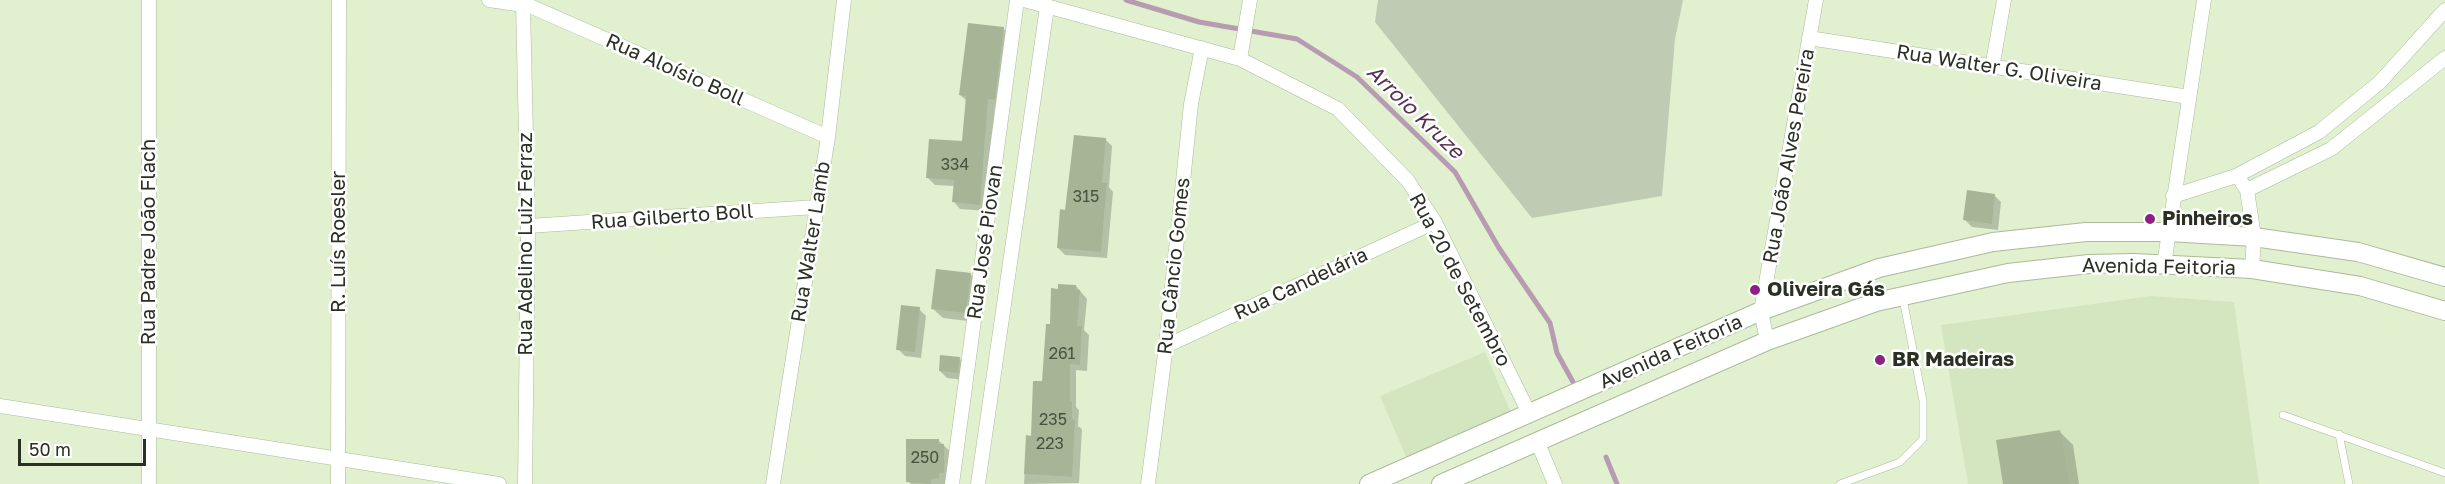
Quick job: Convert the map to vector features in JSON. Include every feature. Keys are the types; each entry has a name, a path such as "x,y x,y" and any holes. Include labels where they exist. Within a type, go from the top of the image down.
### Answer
{"main road":[{"name":"Avenida Feitoria","path":"1369,484 1761,311 1879,268 1994,242 2086,232 2168,232 2254,237 2358,252 2445,277"},
{"name":"Avenida Feitoria","path":"1441,484 1767,341 1876,302 2008,273 2089,264 2252,269 2360,286 2445,311"},
{"path":"1538,410 1556,434"}],"street":[{"name":"Rua Padre João Flach","path":"149,0 149,484"},
{"name":"R. Luís Roesler","path":"338,484 339,0"},
{"name":"Rua Aloísio Boll","path":"489,0 523,2 828,137"},
{"name":"Rua Walter Lamb","path":"773,484 828,137 844,0"},
{"name":"Rua José Piovan","path":"952,484 1017,0"},
{"name":"Rua 20 de Setembro","path":"1023,0 1240,59 1338,109 1408,181 1435,222 1538,410"},
{"path":"1240,59 1251,0"},
{"name":"Rua João Alves Pereira","path":"1761,311 1816,0"},
{"path":"1992,68 2004,0"},
{"path":"2164,265 2204,0"},
{"name":"Rua Adelino Luiz Ferraz","path":"523,2 528,226 525,484"},
{"name":"Rua José Piovan","path":"978,484 1047,7"},
{"path":"2173,196 2236,176 2319,132 2380,82 2445,10"},
{"name":"Rua Walter G. Oliveira","path":"1809,38 2189,97"},
{"name":"Rua Câncio Gomes","path":"1148,484 1166,346 1191,104 1202,48"},
{"path":"2247,190 2331,149 2445,58"},
{"path":"2236,176 2247,190 2254,237 2252,269"},
{"name":"Rua Gilberto Boll","path":"528,226 816,207"},
{"name":"Rua Candelária","path":"1166,346 1435,222"},
{"path":"1761,311 1767,341"},
{"path":"0,406 500,484"},
{"path":"1537,441 1555,484"}],"lane":[{"path":"1840,484 1900,462 1923,439 1923,400 1902,296"},
{"path":"2283,415 2445,473"},
{"path":"2338,434 2349,484"}],"shaded area":[{"path":"1378,0 1683,0 1675,39 1662,196 1532,218 1375,22"},
{"path":"2151,296 2234,302 2259,484 1968,484 1941,325"},
{"path":"1485,352 1512,415 1407,459 1380,396"}],"building":[{"path":"968,23 1004,27 995,100 988,99 980,205 952,202 954,180 926,178 929,139 962,141 966,96 959,95"},
{"path":"1074,135 1106,138 1102,183 1107,183 1101,252 1057,248 1060,209 1065,210"},
{"path":"1967,190 1995,194 1992,224 1963,220"},
{"path":"936,269 971,273 966,313 931,309"},
{"path":"1058,284 1076,285 1076,290 1080,290 1077,326 1082,326 1080,365 1070,364 1070,401 1072,401 1072,418 1075,421 1072,477 1024,474 1026,435 1031,436 1033,381 1042,381 1046,324 1050,324 1051,288 1058,289"},
{"path":"901,305 920,307 915,352 896,350"},
{"path":"940,355 960,357 958,373 939,371"},
{"path":"2060,430 2069,484 2003,484 1996,440"},
{"path":"906,439 939,439 939,444 944,444 944,473 939,473 939,478 931,479 931,484 906,482"}],"waterway":[{"name":"Arroio Kruze","path":"1126,0 1199,22 1297,39 1357,77 1455,172 1499,248 1550,323 1557,353 1573,382"},
{"name":"Arroio Kruze","path":"1606,457 1617,484"}],"place":[{"name":"Pinheiros","path":"2150,219"},
{"name":"Oliveira Gás","path":"1755,290"},
{"name":"BR Madeiras","path":"1880,360"}]}
